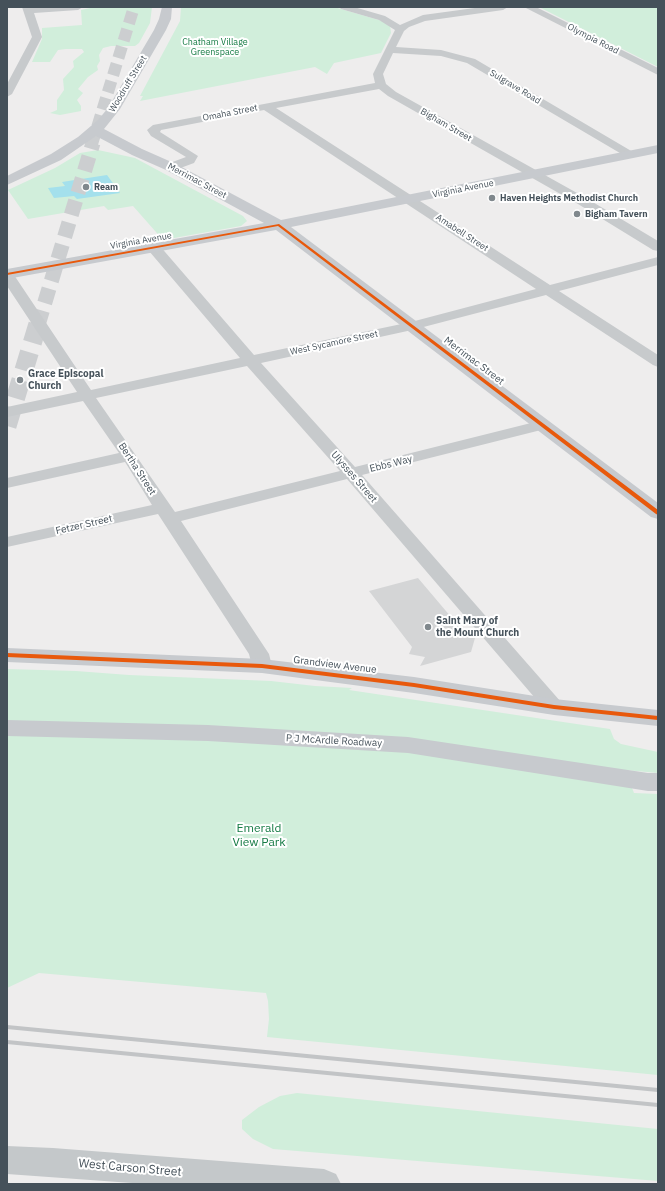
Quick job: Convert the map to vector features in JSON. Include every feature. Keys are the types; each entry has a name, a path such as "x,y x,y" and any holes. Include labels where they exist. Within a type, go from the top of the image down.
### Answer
{"main road":[{"name":"West Carson Street","path":"7,1160 53,1162 324,1184"}],"street":[{"path":"7,94 37,37 28,9 78,7"},
{"name":"Woodruff Street","path":"7,181 36,168 71,148 99,126 114,109 160,30 165,20 167,7"},
{"path":"344,7 382,18 401,29"},
{"path":"382,18 423,18 510,7"},
{"name":"Olympia Road","path":"528,8 658,72"},
{"path":"380,85 378,74 401,29 423,18"},
{"name":"Sulgrave Road","path":"390,50 441,53 471,61 629,154"},
{"name":"Omaha Street","path":"165,164 190,160 192,156 155,134 152,130 154,128 163,125 380,85"},
{"name":"Bigham Street","path":"380,85 398,98 658,246"},
{"name":"Amabell Street","path":"266,106 658,362"},
{"name":"Merrimac Street","path":"99,126 137,152 165,164 279,225 658,513"},
{"name":"Merrimac Street","path":"99,126 151,152 165,164"},
{"path":"71,148 113,148 137,152"},
{"name":"Virginia Avenue","path":"7,274 279,225 658,149"},
{"name":"Ulysses Street","path":"154,248 250,360 352,474 554,707"},
{"name":"West Sycamore Street","path":"7,412 412,326 547,289 658,261"},
{"name":"Bertha Street","path":"7,274 54,348 130,456 259,654 262,666"},
{"name":"Ebbs Way","path":"166,513 352,474 543,425"},
{"path":"7,483 130,456"},
{"name":"Fetzer Street","path":"7,542 166,513"},
{"name":"Grandview Avenue","path":"7,655 262,666 414,685 554,707 658,718"},
{"name":"P J McArdle Roadway","path":"7,728 208,733 408,745 648,782 658,782"}],"green space":[{"path":"95,7 152,7 150,23 139,43 135,46 111,46 103,48 99,55 100,61 97,66 98,70 88,77 78,89 83,93 77,100 81,106 81,111 60,115 50,113 57,110 57,100 64,90 63,79 74,67 73,61 84,52 82,49 58,50 50,62 32,62 42,39 42,28 82,25 81,10"},
{"name":"Chatham Village Greenspace","path":"181,7 334,7 379,20 390,25 391,33 381,53 334,63 327,74 315,67 140,101 143,96 140,96 180,21"},
{"path":"539,7 658,7 658,67"},
{"path":"98,150 135,158 243,216 247,221 241,226 163,240 133,206 108,210 104,206 28,219 8,190 55,168 80,153"},
{"name":"Emerald View Park","path":"7,669 271,681 352,688 349,690 610,729 614,739 621,744 658,752 658,773 625,770 634,793 658,794 658,1075 267,1037 269,1019 266,993 39,973 7,988"},
{"path":"297,1093 658,1129 658,1181 273,1149 253,1139 242,1129 242,1120 259,1107 280,1096"}],"water":[{"name":"Ream","path":"107,175 120,193 77,199 74,196 54,198 48,188 65,186 62,182"}],"building":[{"name":"Saint Mary of the Mount Church","path":"418,578 468,637 475,638 471,652 420,666 425,657 409,654 412,647 369,591"}],"tunnel":[{"path":"92,144 134,7"},
{"path":"38,325 93,143"},
{"path":"7,426 38,324"}],"railway":[{"path":"7,1027 658,1090"},
{"path":"7,1042 658,1105"}],"cycle path":[{"path":"7,274 279,225 658,513"},
{"path":"7,655 262,666 414,685 554,707 658,718"}],"place":[{"name":"Ream","path":"86,187"},
{"name":"Haven Heights Methodist Church","path":"492,198"},
{"name":"Bigham Tavern","path":"577,214"},
{"name":"Grace Episcopal Church","path":"20,380"},
{"name":"Saint Mary of the Mount Church","path":"428,627"}]}
